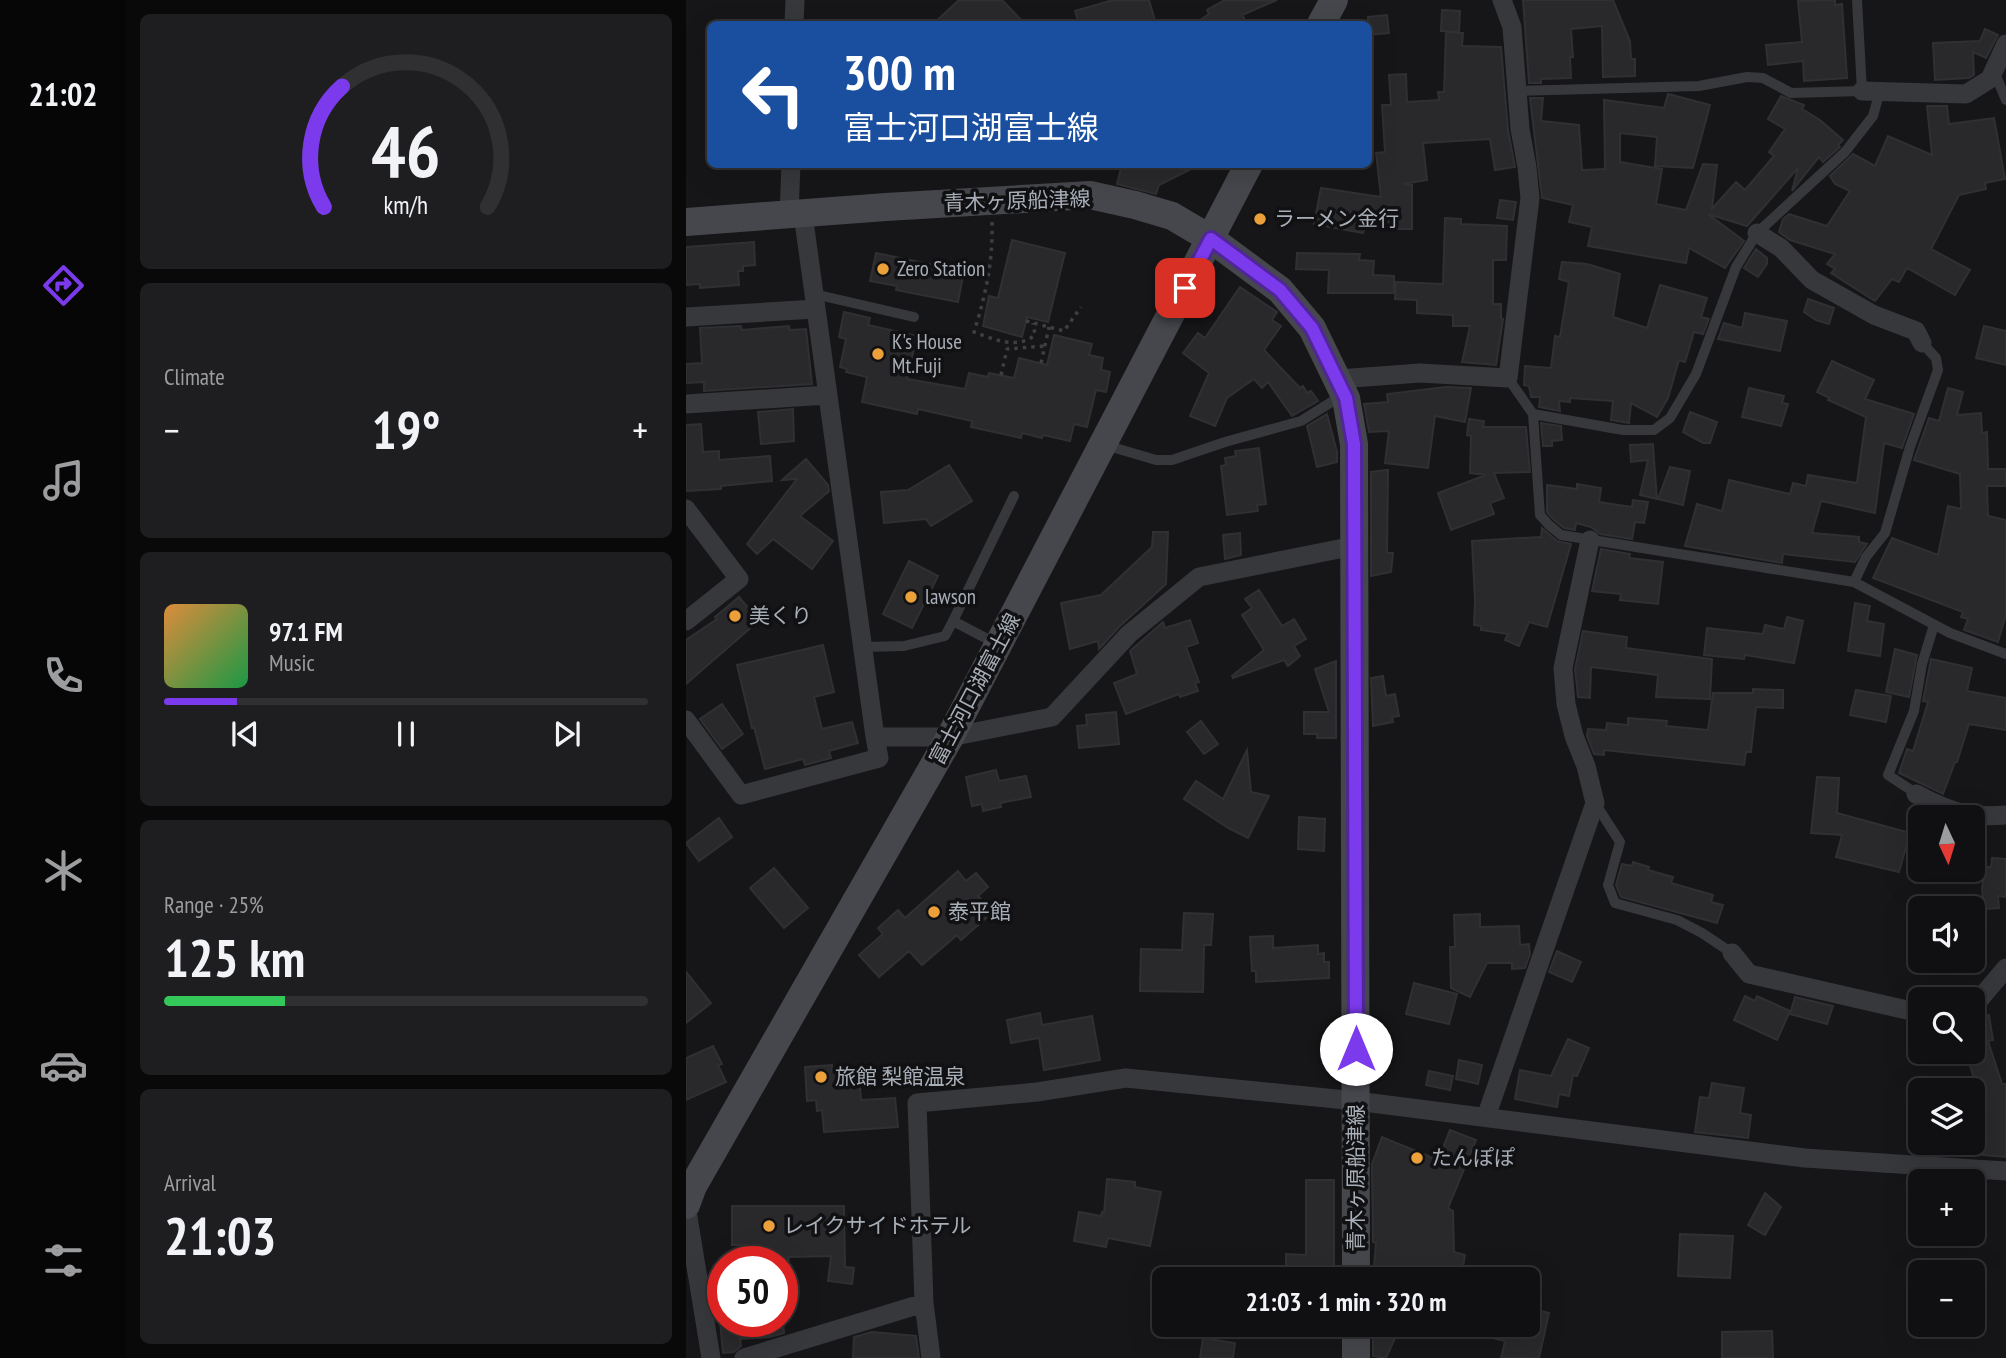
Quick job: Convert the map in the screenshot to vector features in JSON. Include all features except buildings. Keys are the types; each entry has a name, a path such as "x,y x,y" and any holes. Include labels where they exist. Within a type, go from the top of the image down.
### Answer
{"main road":[{"path":"1323,21 1334,0"},
{"name":"富士河口湖富士線","path":"686,1205 694,1186 950,737 1247,168"},
{"name":"青木ヶ原船津線","path":"686,222 1090,195 1171,216 1211,239 1280,290 1312,328 1341,387 1354,444 1356,1267"},
{"path":"1356,1337 1356,1358"}],"street":[{"path":"794,21 795,0"},
{"path":"1341,387 1420,373 1508,378 1530,198 1520,129 1512,27 1502,0"},
{"path":"1871,91 1966,93 1990,79 2006,44"},
{"path":"686,720 741,795 879,758 814,301 796,214 790,168"},
{"path":"1757,233 1781,248 1812,280 1874,316 1916,331 1922,343"},
{"path":"686,317 814,301"},
{"path":"686,404 827,396"},
{"path":"686,509 739,579 686,621"},
{"path":"1486,1117 1595,803 1566,704 1563,668 1590,540"},
{"path":"875,737 950,737 1052,717 1129,634 1199,577 1354,546"},
{"path":"1918,795 1960,814 2006,815"},
{"path":"1732,953 1749,974 1908,1010"},
{"path":"1985,993 2006,968"},
{"path":"931,1358 924,1303 917,1103 1037,1092 1126,1078 1356,1101 1805,1158 2006,1171"},
{"path":"686,1205 712,1358"},
{"path":"744,1358 924,1303"}],"lane":[{"path":"1532,414 1623,430 1654,430 1670,418 1696,374 1735,267 1757,233 1845,152 1873,116 1857,0"},
{"path":"1994,70 2006,100"},
{"path":"1518,91 1699,86 1747,77 1763,78 1791,93 1871,91"},
{"path":"814,301 914,317"},
{"path":"1854,582 1866,557 1885,533 1910,447 1938,370 1936,358 1922,343"},
{"path":"1508,378 1532,414 1540,515 1561,535 1854,582 1950,633 2006,654"},
{"path":"1103,444 1156,460 1172,460 1224,442 1301,421 1341,387"},
{"path":"862,647 904,646 945,636 1014,496"},
{"path":"953,621 998,645"},
{"path":"1918,795 1888,775 1914,712 1922,664 1934,625"},
{"path":"1595,803 1620,842 1608,884 1615,903 1677,920 1732,953"}],"path":[{"path":"991,200 991,261 987,293 974,332 1004,343 1029,340 1035,335 1033,323"},
{"path":"1026,321 1064,331 1080,307"},
{"path":"1041,363 1049,327"},
{"path":"1001,375 1007,349 1045,346"}],"place":[{"name":"ラーメン金行","path":"1260,219"},
{"name":"Zero Station","path":"883,269"},
{"name":"K's House Mt.Fuji","path":"878,354"},
{"name":"lawson","path":"911,597"},
{"name":"美くり","path":"735,616"},
{"name":"泰平館","path":"934,912"},
{"name":"旅館 梨館温泉","path":"821,1077"},
{"name":"たんぽぽ","path":"1417,1158"},
{"name":"レイクサイドホテル","path":"769,1226"}],"route":[{"path":"1185,288 1211,239 1280,290 1312,328 1346,398 1354,444 1356,1049"}]}
